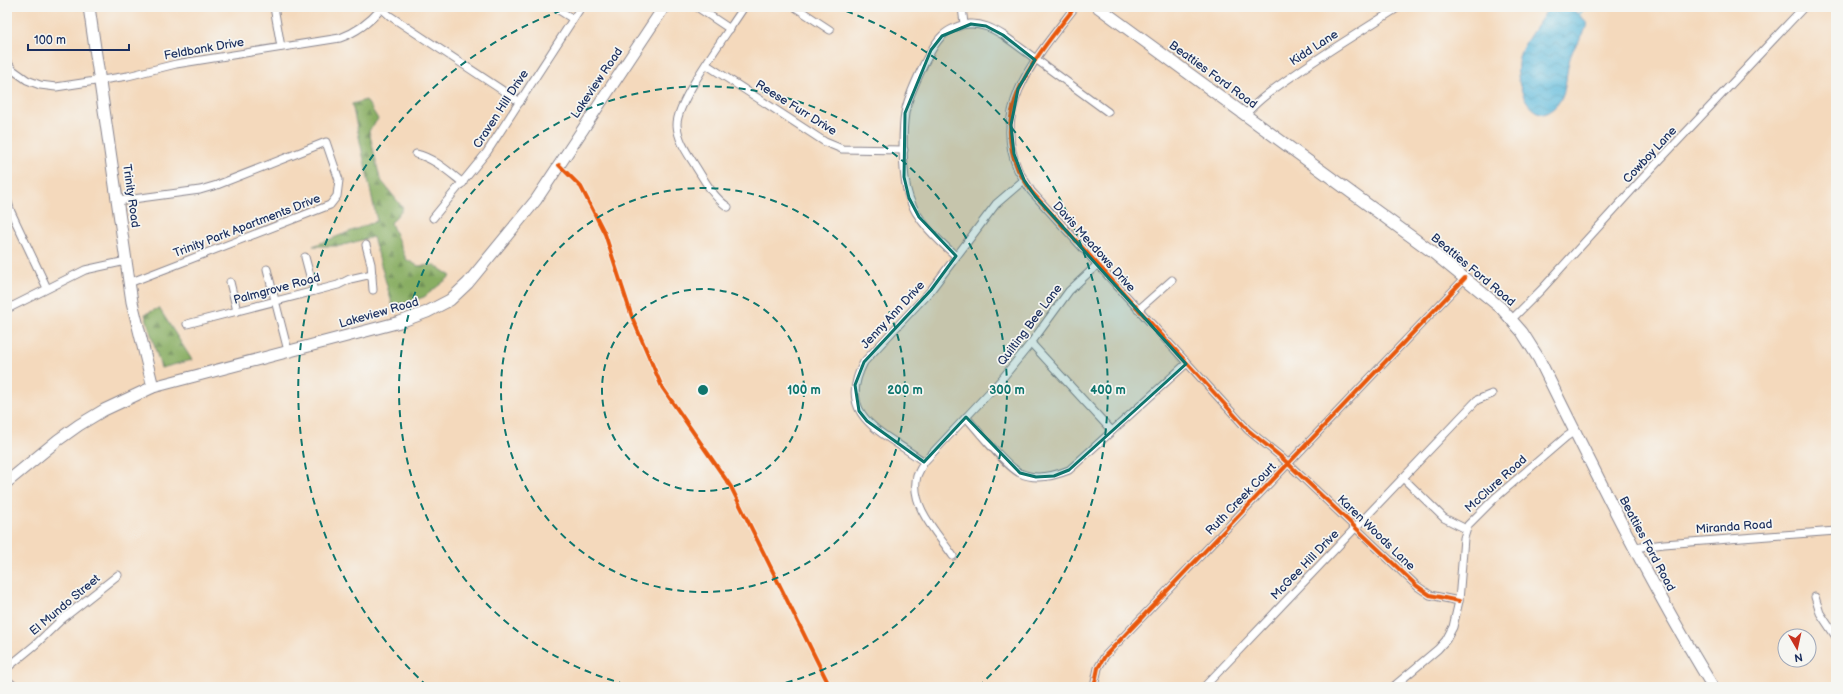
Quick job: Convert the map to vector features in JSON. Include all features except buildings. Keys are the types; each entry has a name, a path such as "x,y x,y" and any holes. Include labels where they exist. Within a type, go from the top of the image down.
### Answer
{"main road":[{"name":"Trinity Road","path":"89,7 101,81 129,283 136,320 153,387"},
{"name":"Lakeview Road","path":"7,482 58,440 79,425 104,410 153,387 400,322 427,312 450,300 468,282 536,200 664,7"},
{"name":"Beatties Ford Road","path":"1098,7 1396,224 1465,278 1512,319 1530,342 1634,548 1713,687"}],"street":[{"path":"274,7 281,47"},
{"path":"554,7 573,19"},
{"name":"Craven Hill Drive","path":"434,218 487,152 581,7"},
{"path":"697,7 730,29"},
{"path":"728,207 716,197 707,184 683,145 677,126 680,108 686,96 744,7"},
{"path":"795,7 830,30"},
{"path":"962,7 964,24"},
{"name":"Davis Meadows Drive","path":"1075,7 1035,60 1018,90 1012,108 1011,125 1014,154 1018,168 1035,196 1186,364 1248,430 1269,446 1288,464"},
{"name":"Kidd Lane","path":"1246,114 1256,103 1310,63 1399,7"},
{"name":"Cowboy Lane","path":"1512,319 1542,289 1641,180 1804,7"},
{"name":"Feldbank Drive","path":"7,62 18,74 34,83 46,86 56,87 101,81 176,64 340,38 353,33 364,26 381,8"},
{"path":"381,8 520,102"},
{"path":"956,256 919,217 909,198 904,177 905,113 908,101 931,50 942,36 964,24 986,26 1004,35 1035,60 1108,112"},
{"name":"Reese Furr Drive","path":"707,65 825,142 842,149 904,150"},
{"name":"Trinity Park Apartments Drive","path":"118,201 200,190 218,185 326,142 339,180 337,196 330,205 129,283"},
{"path":"416,154 442,167 462,183"},
{"name":"Jenny Ann Drive","path":"924,462 867,422 859,411 855,396 855,385 864,362 931,290 996,204 1024,180"},
{"path":"7,199 11,212 47,288"},
{"path":"366,245 372,274 373,290"},
{"path":"305,257 314,291"},
{"path":"7,309 85,270 126,261"},
{"name":"Quilting Bee Lane","path":"953,556 925,516 918,503 916,488 917,476 924,462 1001,380 1031,343 1069,291 1097,265"},
{"path":"267,269 288,351"},
{"name":"Palmgrove Road","path":"187,324 314,291 350,279 372,274"},
{"name":"Ruth Creek Court","path":"1094,687 1098,668 1105,656 1465,278"},
{"path":"1138,310 1172,280"},
{"path":"230,282 237,311"},
{"path":"1031,343 1112,431"},
{"path":"966,417 1008,464 1020,473 1036,477 1054,476 1069,470 1186,364"},
{"name":"McGee Hill Drive","path":"1204,687 1477,400 1492,394"},
{"name":"McClure Road","path":"1393,687 1446,640 1453,628 1459,601 1466,529 1472,519 1566,437 1575,431"},
{"name":"Karen Woods Lane","path":"1288,464 1424,592 1440,598 1459,601"},
{"path":"1403,478 1450,523 1466,529"},
{"name":"Miranda Road","path":"1634,548 1664,544 1836,531"},
{"name":"El Mundo Street","path":"7,668 35,645 61,620 118,575"},
{"path":"1815,597 1820,613 1836,637"},
{"path":"7,680 14,687"}],"highlighted area":[{"path":"971,24 986,26 1003,35 1035,60 1018,89 1011,125 1014,154 1024,180 1035,196 1186,364 1069,470 1054,476 1036,477 1020,473 966,417 924,462 867,421 859,411 855,385 864,362 931,290 956,256 919,217 909,198 904,177 905,113 931,50 942,36"}],"green space":[{"path":"366,100 378,119 369,131 380,179 403,208 391,223 406,259 418,266 434,265 451,276 424,297 393,307 373,237 340,246 313,246 377,221 352,104"},
{"path":"159,308 192,360 161,368 145,314"}],"water":[{"path":"1549,7 1570,7 1587,22 1585,31 1571,55 1565,88 1562,96 1553,109 1544,114 1536,111 1530,106 1521,90 1518,62 1520,54 1526,43"}],"waterway":[{"path":"1578,16 1585,7"},
{"path":"747,685 753,687"},
{"path":"736,687 741,686"}],"cycle path":[{"path":"1075,7 1034,62 1022,82 1014,103 1010,124 1011,147 1018,170 1031,191 1248,430 1280,456 1417,586 1430,595 1459,601"},
{"path":"559,165 581,187 605,234 632,317 662,387 731,487 830,687"},
{"path":"1094,687 1098,668 1105,656 1465,278"}]}
